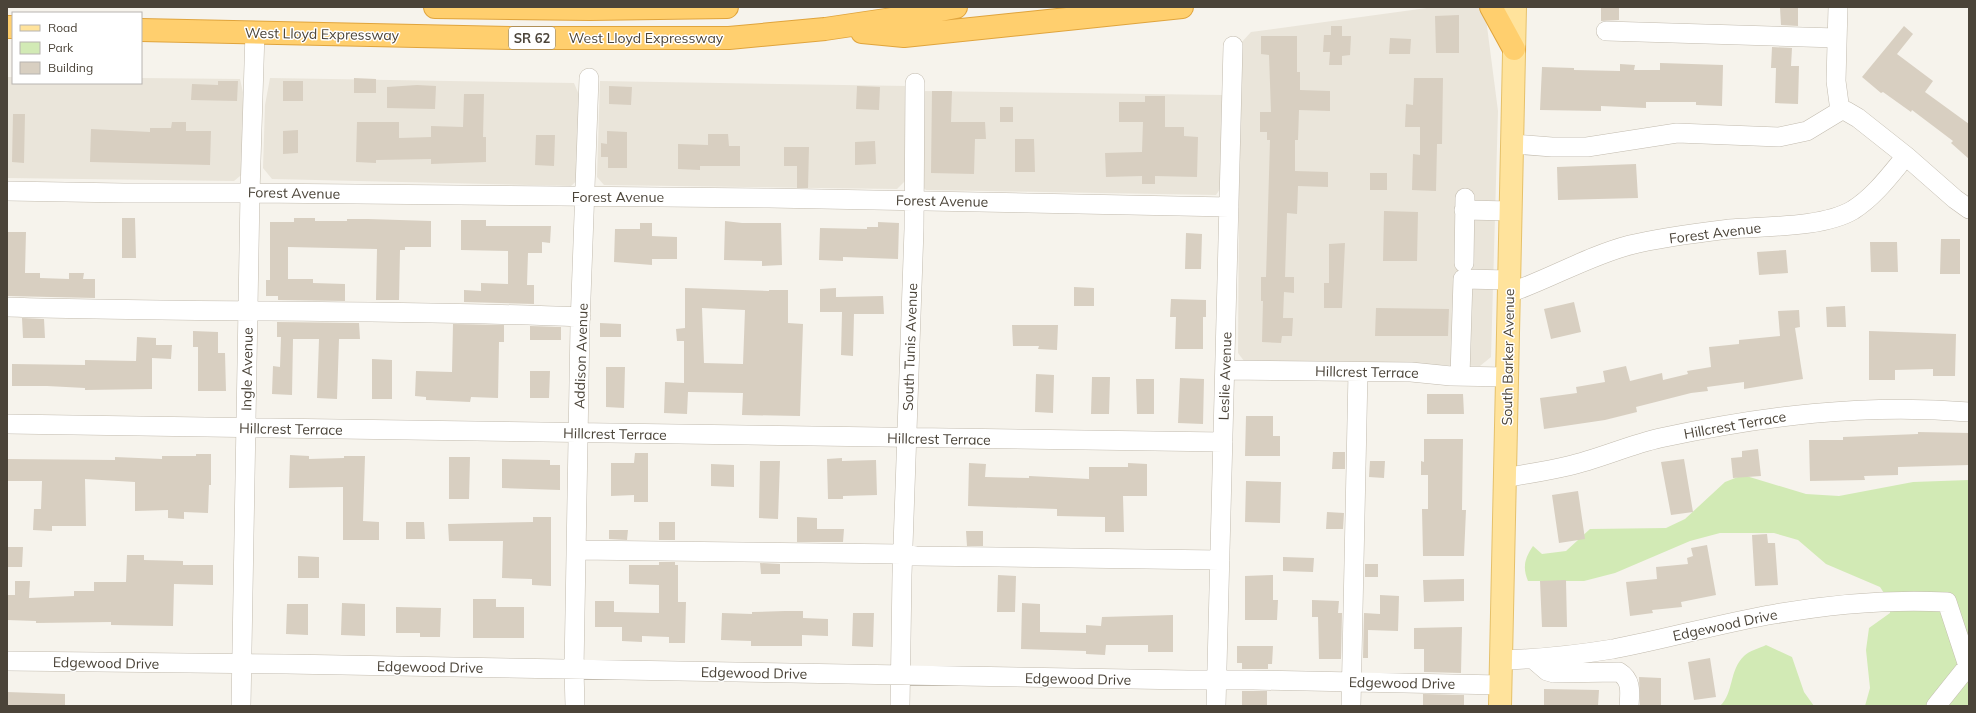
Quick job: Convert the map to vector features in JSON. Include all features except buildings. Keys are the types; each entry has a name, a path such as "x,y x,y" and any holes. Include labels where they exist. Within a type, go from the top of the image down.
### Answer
{"highway":[{"name":"West Lloyd Expressway","path":"435,7 590,9 727,7"},
{"name":"West Lloyd Expressway","path":"142,30 642,39 729,38 825,29 899,18 956,7"},
{"path":"825,29 904,36 1182,7"},
{"path":"1492,7 1514,49"}],"main road":[{"name":"South Barker Avenue","path":"1501,696 1515,7"}],"street":[{"path":"1838,7 1836,81 1840,111"},
{"path":"1606,31 1837,38"},
{"name":"Ingle Avenue","path":"241,706 250,193 255,32"},
{"name":"Leslie Avenue","path":"1216,706 1215,680 1226,370 1233,46"},
{"name":"Addison Avenue","path":"575,706 574,670 581,317 589,78"},
{"name":"South Tunis Avenue","path":"900,706 902,554 914,229 915,83"},
{"path":"1512,144 1552,147 1587,147 1677,133 1779,137 1806,131 1840,111 1846,110 1906,156 1955,199 1969,209"},
{"name":"Forest Avenue","path":"1509,287 1630,246 1728,229 1829,220 1853,210 1879,188 1906,156"},
{"name":"Forest Avenue","path":"7,191 124,194 250,193 914,201 1229,207"},
{"path":"1464,263 1464,204 1511,211"},
{"path":"1460,376 1463,279 1509,287"},
{"path":"7,307 139,311 468,312 581,317"},
{"name":"Hillcrest Terrace","path":"1226,370 1412,372 1460,376 1507,377"},
{"path":"1351,706 1358,372"},
{"name":"Hillcrest Terrace","path":"1505,478 1568,466 1659,439 1758,420 1827,411 1886,408 1969,412"},
{"name":"Hillcrest Terrace","path":"7,424 1223,442"},
{"path":"577,550 1220,560"},
{"name":"Edgewood Drive","path":"1501,660 1533,659 1613,649 1775,614 1839,604 1909,600 1947,602 1968,666 1936,706"},
{"path":"1533,659 1547,671 1554,673 1619,672 1628,680 1629,706"},
{"name":"Edgewood Drive","path":"7,661 1352,682 1501,696"}],"shaded area":[{"path":"1434,7 1481,7 1485,11 1498,111 1491,357 1480,366 1244,361 1238,353 1240,44 1251,32"},
{"path":"7,77 12,77 12,84 142,84 142,78 240,79 248,115 245,172 234,181 7,178"},
{"path":"270,78 574,83 582,102 580,178 571,186 272,179 263,168 265,105"},
{"path":"600,81 908,86 906,180 897,189 604,185 597,177"},
{"path":"921,91 1224,95 1222,186 1216,195 926,190 919,184"}],"green space":[{"path":"1743,475 1806,494 1839,496 1913,482 1969,480 1969,706 1865,706 1870,688 1866,650 1869,628 1890,613 1890,602 1880,587 1826,564 1798,540 1774,533 1720,533 1690,541 1615,573 1584,581 1528,581 1525,571 1525,563 1533,546 1542,554 1566,551 1590,529 1666,528 1685,519 1725,482"},
{"path":"1766,645 1792,657 1804,692 1814,706 1720,706 1728,695 1739,662 1744,656"}]}
